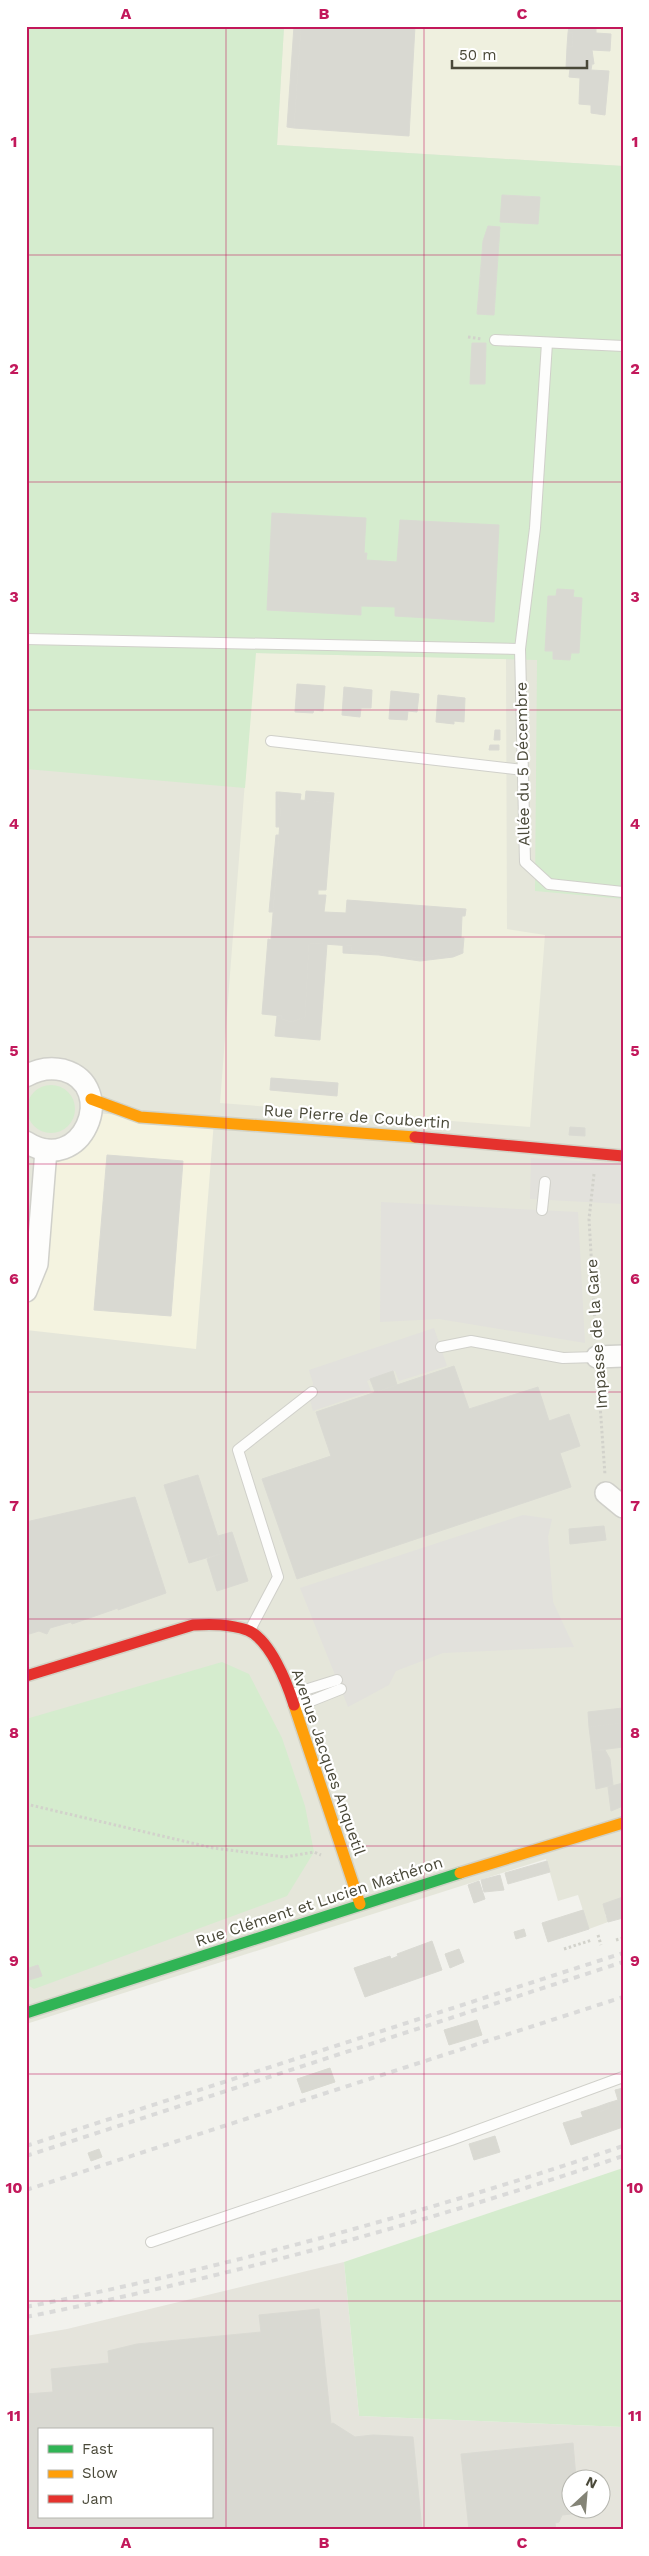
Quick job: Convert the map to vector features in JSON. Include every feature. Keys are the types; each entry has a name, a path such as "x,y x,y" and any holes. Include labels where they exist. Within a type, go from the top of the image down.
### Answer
{"street":[{"path":"26,1076 40,1069 53,1068 65,1071 77,1078 86,1087 91,1100 92,1113 82,1136 72,1145 59,1150 46,1150 26,1142"},
{"name":"Rue Pierre de Coubertin","path":"91,1100 140,1117 530,1146 623,1156"},
{"path":"26,1291 37,1264 46,1150"},
{"path":"597,1357 623,1356"},
{"path":"606,1493 623,1508"},
{"path":"26,1676 193,1625 222,1624 249,1631"},
{"name":"Avenue Jacques Anquetil","path":"249,1631 274,1656 291,1695 360,1904"},
{"name":"Rue Clément et Lucien Mathéron","path":"26,2013 360,1904 623,1823"}],"lane":[{"path":"495,340 623,346"},
{"name":"Allée du 5 Décembre","path":"547,343 535,528 520,649 525,862 549,884 623,892"},
{"path":"26,639 520,649"},
{"path":"271,741 523,770"},
{"path":"542,1210 544,1182"},
{"path":"441,1347 471,1342 563,1358 597,1357"},
{"path":"249,1631 278,1576 238,1450 312,1392"},
{"path":"291,1695 338,1684 295,1707"},
{"path":"151,2242 452,2140 623,2077"}],"path":[{"name":"Impasse de la Gare","path":"596,1154 589,1219 606,1493"},
{"path":"26,1804 213,1848 285,1857 314,1852 347,1867"},
{"path":"598,1935 601,1945"},
{"path":"616,1940 623,1938"},
{"path":"564,1949 592,1940"}],"shaded area":[{"path":"26,26 623,26 623,1909 605,1914 608,1922 589,1929 578,1895 558,1901 546,1859 26,2024"},
{"path":"266,26 623,26 623,166 277,145 284,27"},
{"path":"255,653 506,659 507,929 545,935 530,1127 220,1103"},
{"path":"92,1113 214,1121 196,1349 26,1330 26,1291 46,1150 59,1150"},
{"path":"531,1158 623,1164 623,1204 530,1199"},
{"path":"381,1202 578,1212 585,1343 439,1319 380,1322"},
{"path":"434,1328 447,1366 399,1381 395,1371 393,1371 367,1381 371,1391 313,1411 310,1400 313,1383 309,1370"},
{"path":"523,1515 552,1519 548,1537 553,1602 574,1647 443,1653 396,1671 389,1685 348,1707 300,1588"},
{"path":"344,2262 359,2416 623,2427 623,2530 26,2530 26,2336 67,2329"}],"green space":[{"path":"26,26 284,27 277,145 623,166 623,899 535,891 537,660 256,653 245,788 26,769"},
{"path":"51,1085 60,1087 68,1092 73,1100 75,1109 73,1118 68,1126 60,1131 51,1133 42,1131 34,1126 29,1118 27,1109 29,1100 34,1092 42,1087"},
{"path":"222,1662 249,1674 282,1738 305,1806 314,1852 287,1896 34,1989 26,1984 26,1719"},
{"path":"623,2168 623,2427 359,2416 344,2262"}],"building":[{"path":"294,26 301,26 294,128 287,127"},
{"path":"301,26 415,26 409,136 294,128"},
{"path":"569,26 596,26 596,33 611,34 610,51 592,50 594,64 592,64 591,70 609,71 605,115 591,113 591,105 579,104 580,78 569,77 570,69 566,69 567,47 572,47 573,33 568,33"},
{"path":"568,33 573,33 572,47 567,47"},
{"path":"502,195 540,197 538,224 500,222"},
{"path":"488,226 500,227 494,315 477,314 483,241"},
{"path":"472,343 486,343 485,384 470,384"},
{"path":"272,513 366,518 364,553 367,553 366,560 397,562 400,520 499,525 494,622 395,616 395,607 361,606 361,615 267,610"},
{"path":"557,589 574,590 573,597 582,598 579,653 571,653 570,660 553,659 553,651 545,651 548,596 556,596"},
{"path":"297,684 325,686 323,711 314,710 313,713 295,712"},
{"path":"344,687 372,690 371,708 361,708 360,717 342,715"},
{"path":"391,691 419,694 417,712 408,711 407,720 389,719"},
{"path":"438,695 465,698 464,722 454,721 454,724 436,722"},
{"path":"495,730 500,730 500,740 494,740"},
{"path":"490,745 499,745 499,750 489,750"},
{"path":"306,791 334,793 333,803 305,801"},
{"path":"276,792 279,792 278,808 281,809 280,827 276,827"},
{"path":"279,792 301,794 300,800 333,803 326,890 318,890 318,895 326,895 324,912 346,913 347,900 466,909 465,916 462,916 461,938 464,938 463,949 449,954 420,958 351,951 352,946 309,943 305,1017 291,1022 282,1019 282,1016 262,1014 268,939 271,940 281,809 278,808"},
{"path":"276,835 279,835 273,912 269,912"},
{"path":"309,943 327,944 320,1040 275,1036 277,1016 282,1016 282,1019 291,1022 305,1017"},
{"path":"343,945 352,946 351,951 420,958 449,954 463,949 463,953 453,957 420,961 379,955 343,953"},
{"path":"271,1078 338,1083 337,1096 270,1090"},
{"path":"570,1127 585,1128 585,1136 569,1135"},
{"path":"107,1155 183,1161 171,1316 94,1310"},
{"path":"454,1366 469,1409 538,1387 549,1421 569,1414 580,1446 560,1453 571,1487 297,1579 262,1479 331,1456 316,1412"},
{"path":"393,1371 397,1385 375,1392 370,1379"},
{"path":"198,1475 223,1553 189,1563 164,1485"},
{"path":"135,1497 166,1593 72,1624 71,1622 50,1628 47,1634 39,1631 26,1635 26,1522"},
{"path":"604,1526 606,1540 570,1544 569,1529"},
{"path":"232,1532 248,1581 217,1591 207,1559 223,1553 218,1536"},
{"path":"623,1708 623,1723 589,1727 588,1712"},
{"path":"623,1723 623,1747 592,1751 589,1727"},
{"path":"605,1750 610,1759 613,1785 596,1789 592,1751"},
{"path":"623,1783 623,1806 611,1811 608,1787"},
{"path":"547,1861 550,1872 508,1884 505,1873"},
{"path":"500,1875 504,1890 484,1892 481,1880"},
{"path":"479,1881 485,1899 474,1903 468,1885"},
{"path":"623,1897 623,1918 608,1922 603,1904"},
{"path":"583,1910 589,1929 548,1942 542,1923"},
{"path":"524,1929 526,1936 516,1939 514,1932"},
{"path":"432,1941 442,1970 365,1997 354,1968 390,1956 391,1959 398,1956 397,1954"},
{"path":"459,1949 464,1962 450,1968 445,1954"},
{"path":"38,1965 42,1976 29,1980 26,1969"},
{"path":"477,2020 482,2035 449,2045 444,2030"},
{"path":"330,2068 335,2082 302,2093 297,2079"},
{"path":"623,2088 623,2127 571,2145 563,2123 583,2117 581,2112 597,2107 599,2112 609,2108 608,2103 618,2100 615,2090"},
{"path":"608,2103 609,2108 599,2112 597,2107"},
{"path":"495,2136 500,2152 474,2160 469,2144"},
{"path":"99,2149 102,2157 91,2161 88,2153"},
{"path":"319,2309 331,2424 333,2423 355,2437 373,2435 413,2437 422,2530 26,2530 26,2394 53,2392 51,2369 109,2363 108,2351 137,2344 261,2332 259,2315"},
{"path":"573,2443 575,2468 562,2468 562,2515 559,2522 555,2523 556,2530 469,2530 461,2454"}],"railway":[{"path":"26,2146 623,1953"},
{"path":"26,2156 623,1962"},
{"path":"26,2190 623,1997"},
{"path":"26,2307 177,2274 327,2236 476,2193 623,2146"},
{"path":"26,2317 177,2284 327,2246 476,2203 623,2156"}],"traffic: fast":[{"path":"26,2013 460,1873"}],"traffic: slow":[{"path":"91,1099 140,1117 415,1137"},
{"path":"294,1705 360,1904"},
{"path":"460,1873 623,1823"}],"traffic: jam":[{"path":"415,1137 623,1156"},
{"path":"26,1676 193,1625 227,1626 247,1630 263,1642 282,1674 294,1705"}]}
